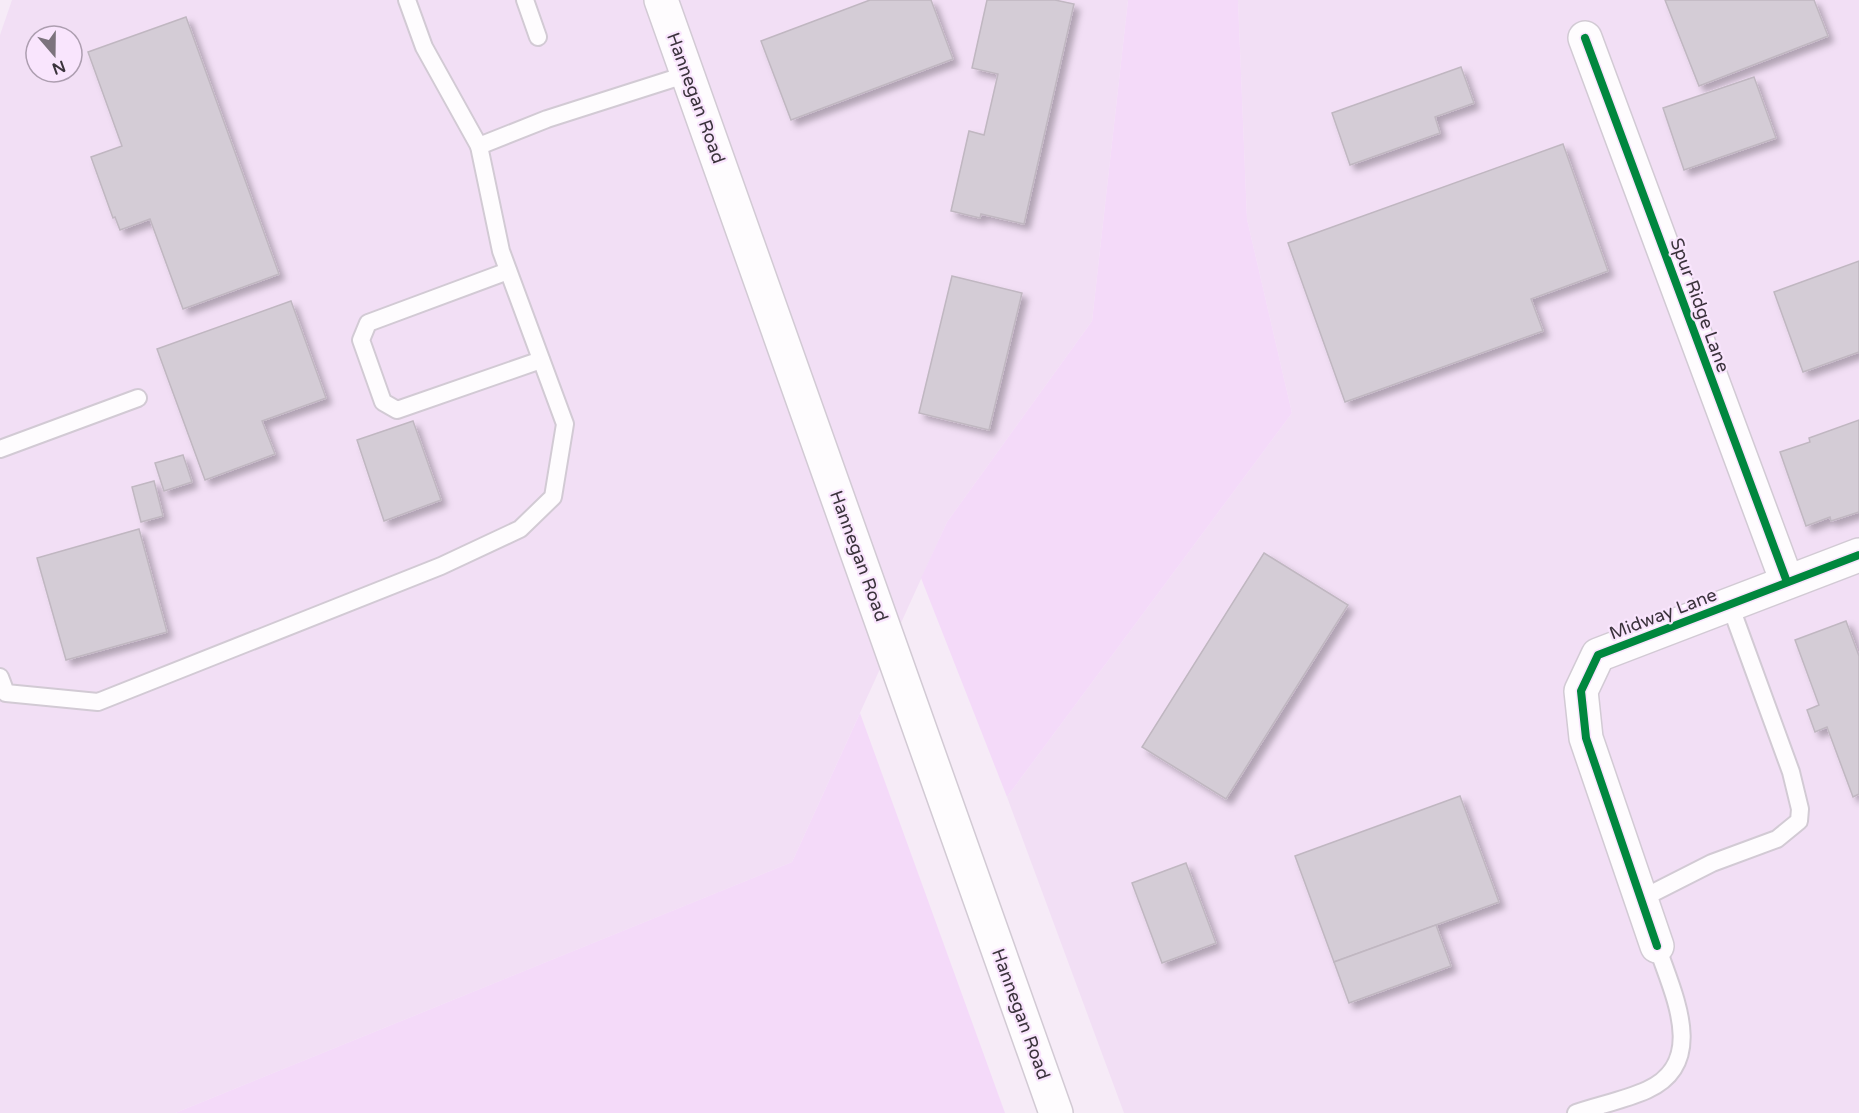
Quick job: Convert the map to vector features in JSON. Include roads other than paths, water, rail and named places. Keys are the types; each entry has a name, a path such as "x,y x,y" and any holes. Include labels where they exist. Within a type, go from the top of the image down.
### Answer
{"main road":[{"name":"Hannegan Road","path":"661,0 1056,1113"},
{"name":"Spur Ridge Lane","path":"1585,38 1787,582"},
{"name":"Midway Lane","path":"1657,946 1586,738 1581,691 1598,655 1859,555"}],"lane":[{"path":"0,677 6,693 98,702 441,566 520,529 553,497 565,424 501,251 479,146 424,47 407,0"},
{"path":"525,0 538,37"},
{"path":"479,146 547,119 688,74"},
{"path":"508,271 368,322 361,340 383,402 397,411 541,360"},
{"path":"0,449 138,398"},
{"path":"1641,899 1712,863 1777,839 1799,821 1800,809 1791,772 1730,604"},
{"name":"Midway Lane","path":"1576,1113 1648,1089 1671,1074 1681,1049 1682,1023 1657,946"}]}
